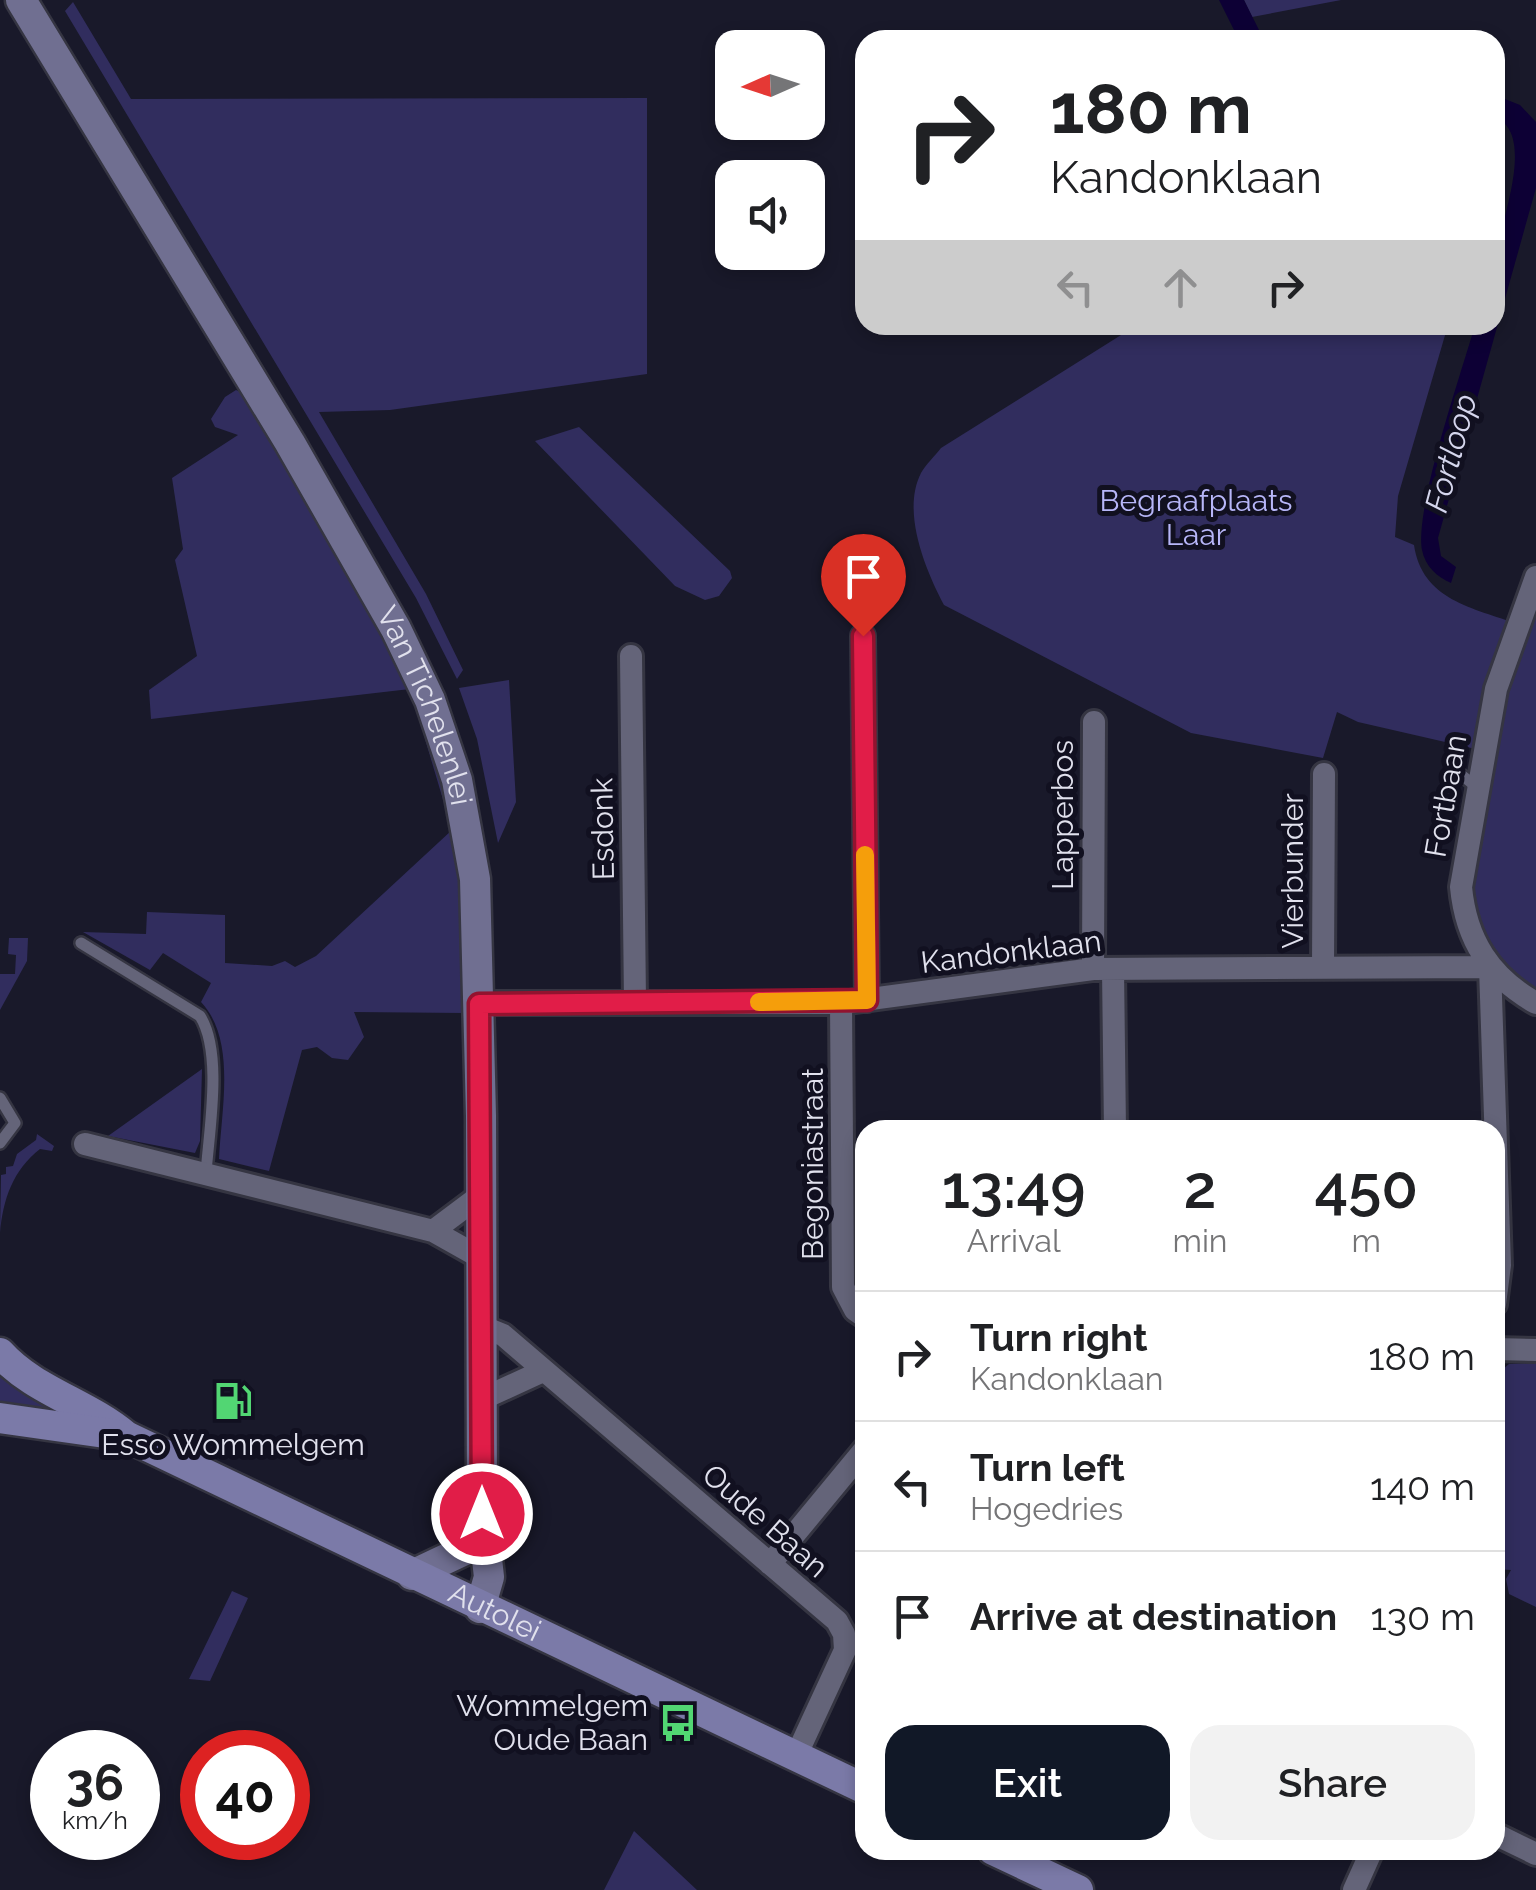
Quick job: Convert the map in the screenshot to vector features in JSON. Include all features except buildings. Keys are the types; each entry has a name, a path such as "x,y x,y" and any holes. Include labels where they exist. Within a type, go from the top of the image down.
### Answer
{"main road":[{"name":"Autolei","path":"0,1353 20,1374 100,1414 126,1436 855,1784"},
{"name":"Autolei","path":"0,1418 126,1436"},
{"path":"1015,1860 1078,1890"}],"street":[{"name":"Van Tichelenlei","path":"21,0 290,443 421,678 457,780 470,837 479,1004 482,1514 489,1577 480,1608"},
{"name":"Fortbaan","path":"1536,577 1496,688 1461,888 1474,941 1490,967 1512,989 1536,1003"},
{"path":"863,636 867,1000"},
{"name":"Esdonk","path":"632,656 635,1001"},
{"name":"Lapperbos","path":"1094,722 1103,969 1114,1120"},
{"name":"Vierbunder","path":"1323,968 1324,774"},
{"name":"Kandonklaan","path":"479,1004 841,1003 1103,969 1490,967"},
{"path":"1490,967 1495,1120"},
{"name":"Begoniastraat","path":"841,1003 844,1287 855,1311"},
{"path":"85,1144 433,1231 481,1258"},
{"path":"433,1231 481,1195"},
{"name":"Oude Baan","path":"481,1326 502,1335 837,1621 844,1634 844,1650 796,1756"},
{"path":"1505,1349 1536,1350"},
{"path":"482,1399 543,1371"},
{"path":"770,1564 855,1461"},
{"path":"412,1575 467,1550 482,1514"},
{"path":"1505,1839 1536,1854"},
{"path":"1354,1890 1368,1860"}],"lane":[{"path":"1455,770 1478,788"},
{"path":"81,943 200,1016 207,1026 211,1060 206,1174"},
{"path":"0,1098 14,1123 0,1143"}],"green space":[{"path":"1244,0 1341,0 1252,17"},
{"path":"73,2 131,99 647,98 647,374 390,410 319,412 426,594 463,670 457,679 416,598 65,11"},
{"name":"Begraafplaats Laar","path":"1121,335 1445,335 1398,496 1395,537 1414,545 1419,564 1439,590 1467,606 1518,624 1480,750 1358,722 1337,712 1323,758 1191,733 944,605 918,541 914,505 923,470 941,448"},
{"path":"236,390 245,394 320,528 331,530 410,689 151,719 149,690 197,656 175,560 183,549 172,478 238,435 215,427 211,419 225,397"},
{"path":"579,427 730,571 732,578 719,596 705,600 675,586 535,441"},
{"path":"1536,606 1536,990 1515,977 1492,952 1480,925 1473,887 1498,728"},
{"path":"509,680 516,802 498,843 477,739 459,688"},
{"path":"420,694 462,855 465,1013 354,1012 364,1037 348,1060 332,1058 317,1047 302,1050 269,1171 219,1159 223,1056 212,1018 201,1002 211,983 163,953 150,970 83,932 146,934 147,912 225,915 225,963 272,966 285,961 295,967 316,956 452,830 412,695"},
{"path":"9,938 28,938 27,961 0,1010 0,974 15,974 16,955 8,954"},
{"path":"202,1069 200,1141 195,1153 108,1136"},
{"path":"37,1134 54,1146 52,1151 40,1149 16,1176 0,1233 1,1175 6,1174 6,1167 13,1166 17,1154 36,1140"},
{"path":"1536,1363 1536,1607 1509,1594 1506,1579 1511,1570 1505,1570 1505,1367"},
{"path":"0,1369 52,1408 0,1405"},
{"path":"232,1591 248,1598 210,1681 189,1679"},
{"path":"634,1831 697,1890 604,1890"}],"water":[{"path":"1219,0 1244,0 1259,30 1234,30"},
{"path":"1505,99 1520,105 1536,122 1536,188 1505,299 1505,215 1515,158"},
{"name":"Fortloop","path":"1472,335 1495,335 1438,538 1441,556 1456,567 1451,583 1436,574 1426,561 1421,531 1450,406"}],"slow traffic":[{"path":"759,1002 867,1000 865,855"}],"place":[{"name":"Esso Wommelgem","path":"233,1401"},
{"name":"Wommelgem Oude Baan","path":"678,1723"}],"route":[{"path":"482,1514 479,1004 867,1000 863,636"}]}
